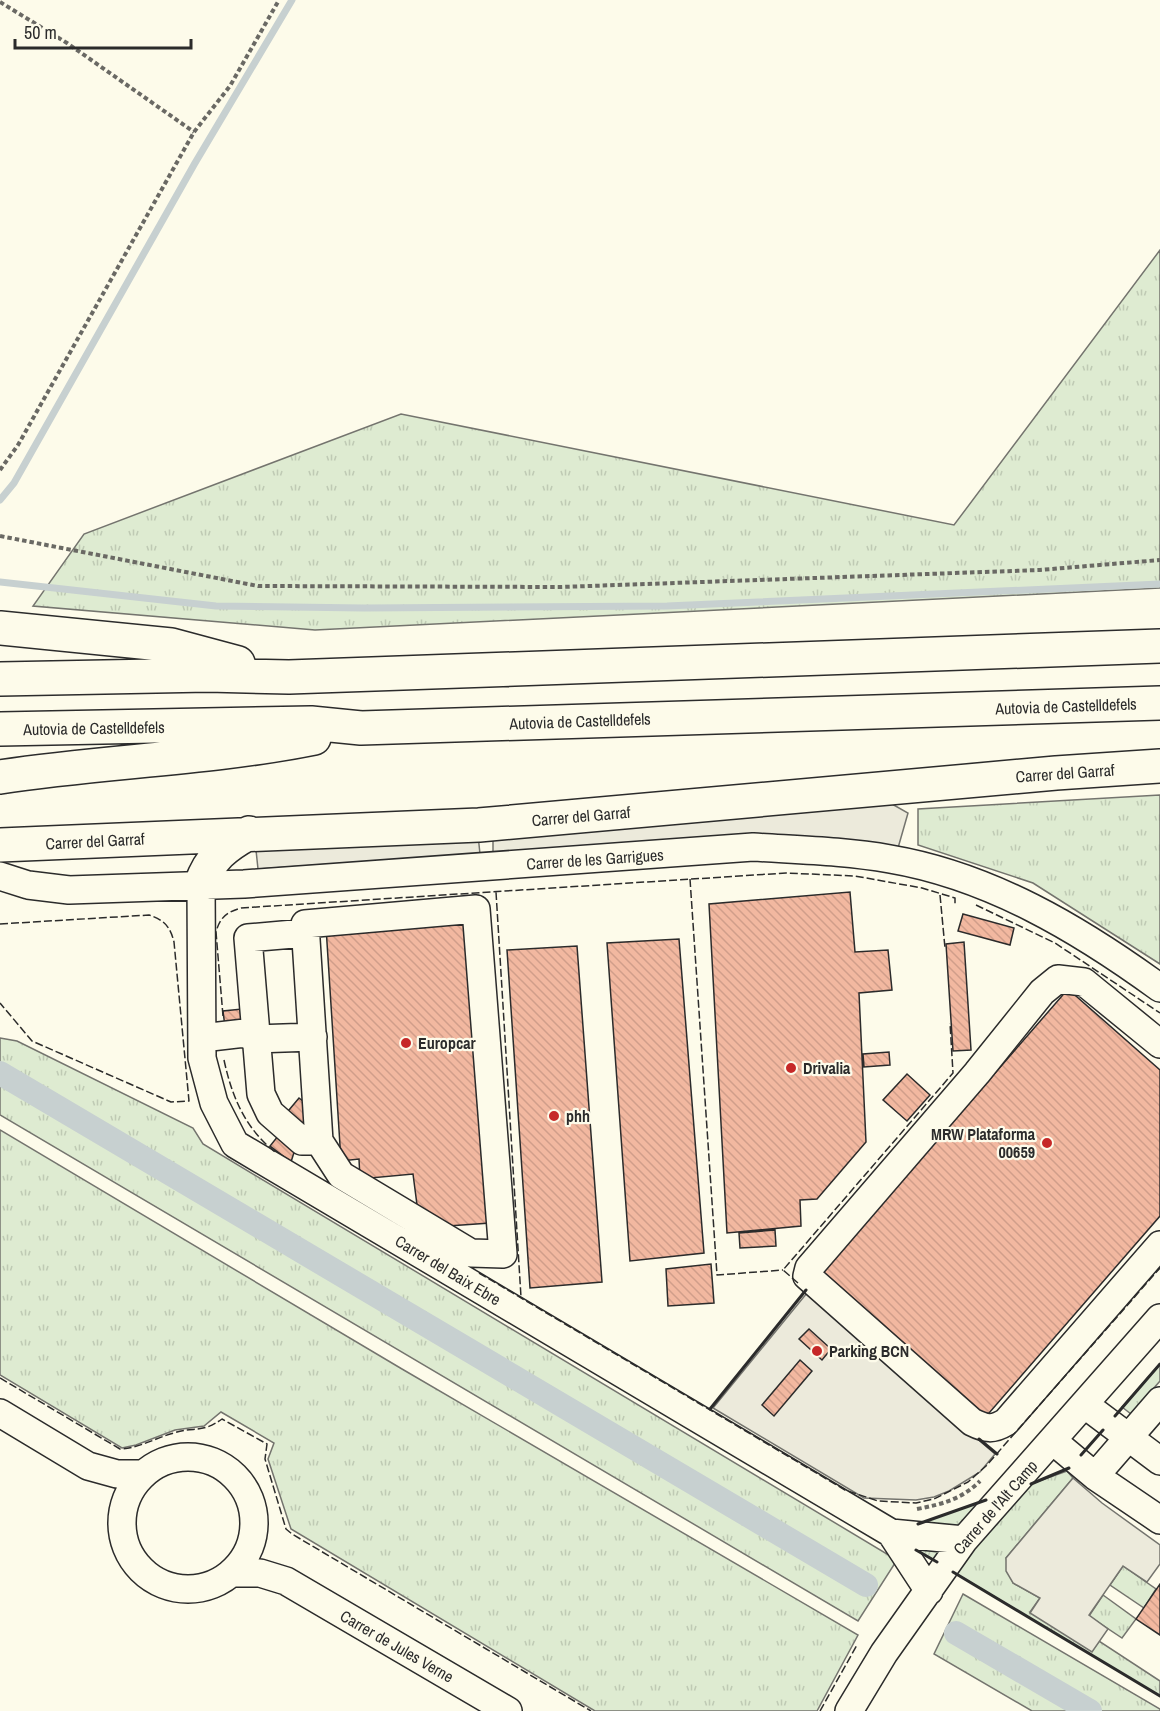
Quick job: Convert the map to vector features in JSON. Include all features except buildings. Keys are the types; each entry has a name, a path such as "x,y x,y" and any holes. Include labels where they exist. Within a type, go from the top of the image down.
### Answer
{"main road":[{"path":"0,628 171,645 289,677"},
{"path":"0,679 208,675 289,677 1160,646"},
{"name":"Autovia de Castelldefels","path":"0,729 311,723 361,729 1160,703"},
{"path":"0,777 154,758 253,751 361,729"},
{"name":"Carrer del Garraf","path":"0,845 479,825 1056,773 1160,766"},
{"path":"201,884 207,868 216,855 249,833"}],"street":[{"name":"Carrer de les Garrigues","path":"0,876 28,885 69,890 256,884 753,847 823,851 891,859 990,888 1078,933 1160,988"},
{"name":"Carrer del Baix Ebre","path":"201,884 202,1045 214,1103 235,1144 891,1533 964,1540"},
{"path":"476,909 503,1254 471,1253 341,1175 319,1141 305,933 305,924 476,909"},
{"path":"305,933 248,938 261,1094 270,1113 302,1141 319,1141"},
{"path":"1160,1044 1084,982 1058,979 1042,992 977,1073 809,1268 807,1276 972,1422 985,1429 996,1428 1006,1422 1160,1245"},
{"path":"202,1045 245,1049 255,1040 312,1037"},
{"name":"Carrer de l'Alt Camp","path":"849,1711 884,1653 964,1540 1160,1318"},
{"path":"1095,1476 1160,1401"},
{"path":"1084,1404 1160,1461"},
{"name":"Carrer de Jules Verne","path":"0,1413 88,1466 109,1488 123,1513"},
{"path":"1053,1441 1095,1476 1160,1520"},
{"name":"Carrer de Jules Verne","path":"286,1581 266,1561 252,1540 254,1523 249,1498 236,1477 222,1466 201,1458 178,1458 163,1462 144,1474 133,1486 123,1513 124,1538 132,1557 146,1573 162,1584 180,1588 198,1588 216,1583 232,1573 260,1573 286,1581 508,1711"},
{"name":"Carrer de Jules Verne","path":"88,1466 117,1474 144,1474"},
{"name":"Carrer del Baix Ebre","path":"891,1533 928,1591"},
{"path":"232,1573 244,1558 252,1540"}],"path":[{"path":"0,470 24,435 194,132 230,86 279,0"},
{"path":"0,2 67,43 194,132"},
{"path":"0,536 258,586 561,587 1040,570 1160,560"}],"green space":[{"path":"1160,250 1160,588 315,630 33,606 84,534 401,414 954,525"},
{"path":"1160,795 1160,964 1033,883 918,845 918,809"},
{"path":"0,1038 17,1041 193,1128 203,1144 897,1560 858,1621 0,1115"},
{"path":"0,1130 402,1369 858,1635 817,1711 595,1711 291,1529 268,1459 274,1443 221,1412 204,1426 175,1430 122,1448 0,1375"},
{"path":"1160,1364 1160,1381 1131,1414 1122,1407"},
{"path":"1067,1471 1073,1478 1006,1558 1013,1583 1040,1598 1030,1612 1092,1651 1099,1641 1160,1681 1160,1696 890,1534"},
{"path":"1123,1566 1156,1589 1144,1608 1110,1585"},
{"path":"963,1594 1160,1711 1032,1711 934,1654"},
{"path":"1103,1595 1136,1619 1122,1638 1089,1616"}],"shaded area":[{"path":"892,804 908,813 898,848 493,853 493,833"},
{"path":"478,835 480,854 258,869 256,850"},
{"name":"Parking BCN","path":"807,1293 995,1454 980,1472 949,1491 934,1497 916,1500 864,1498 713,1408"},
{"path":"1073,1478 1102,1503 1160,1545 1160,1564 1147,1582 1123,1566 1089,1615 1108,1629 1092,1652 1030,1613 1040,1598 1013,1583 1006,1571 1006,1558"}],"waterway":[{"path":"0,500 14,483 195,163 292,0"},
{"path":"0,582 216,606 364,608 667,606 1160,584"},
{"path":"0,1073 866,1585"},
{"path":"956,1633 1090,1711"}],"fence":[{"path":"223,1016 216,932 225,916 241,908 786,873 855,876 922,888 955,898 955,905"},
{"path":"690,879 717,1275 783,1270"},
{"path":"496,892 521,1297"},
{"path":"940,895 945,948"},
{"path":"976,905 1055,943 1160,1013"},
{"path":"0,924 149,915 166,924 174,942 189,1101 171,1102 32,1041 0,1003"},
{"path":"798,1283 783,1270 953,1073 950,1023"},
{"path":"224,1060 231,1087 241,1111 255,1133 275,1152"},
{"path":"479,1273 845,1490 878,1501 916,1503 934,1499 968,1482 986,1466 1160,1268"},
{"path":"0,1378 120,1449 134,1447 181,1431 209,1427 222,1419 267,1444 265,1459 286,1529 292,1534 591,1711"},
{"path":"820,1711 857,1645"}],"wall":[{"path":"710,1409 806,1290"},
{"path":"1115,1416 1160,1364"},
{"path":"1081,1455 1103,1430"},
{"path":"979,1439 997,1454"},
{"path":"1031,1484 1069,1468"},
{"path":"918,1524 986,1500"},
{"path":"916,1550 937,1562"},
{"path":"953,1572 1160,1696"}],"place":[{"name":"Europcar","path":"406,1043"},
{"name":"Drivalia","path":"791,1068"},
{"name":"phh","path":"554,1116"},
{"name":"MRW Plataforma 00659","path":"1047,1143"},
{"name":"Parking BCN","path":"817,1351"}]}
